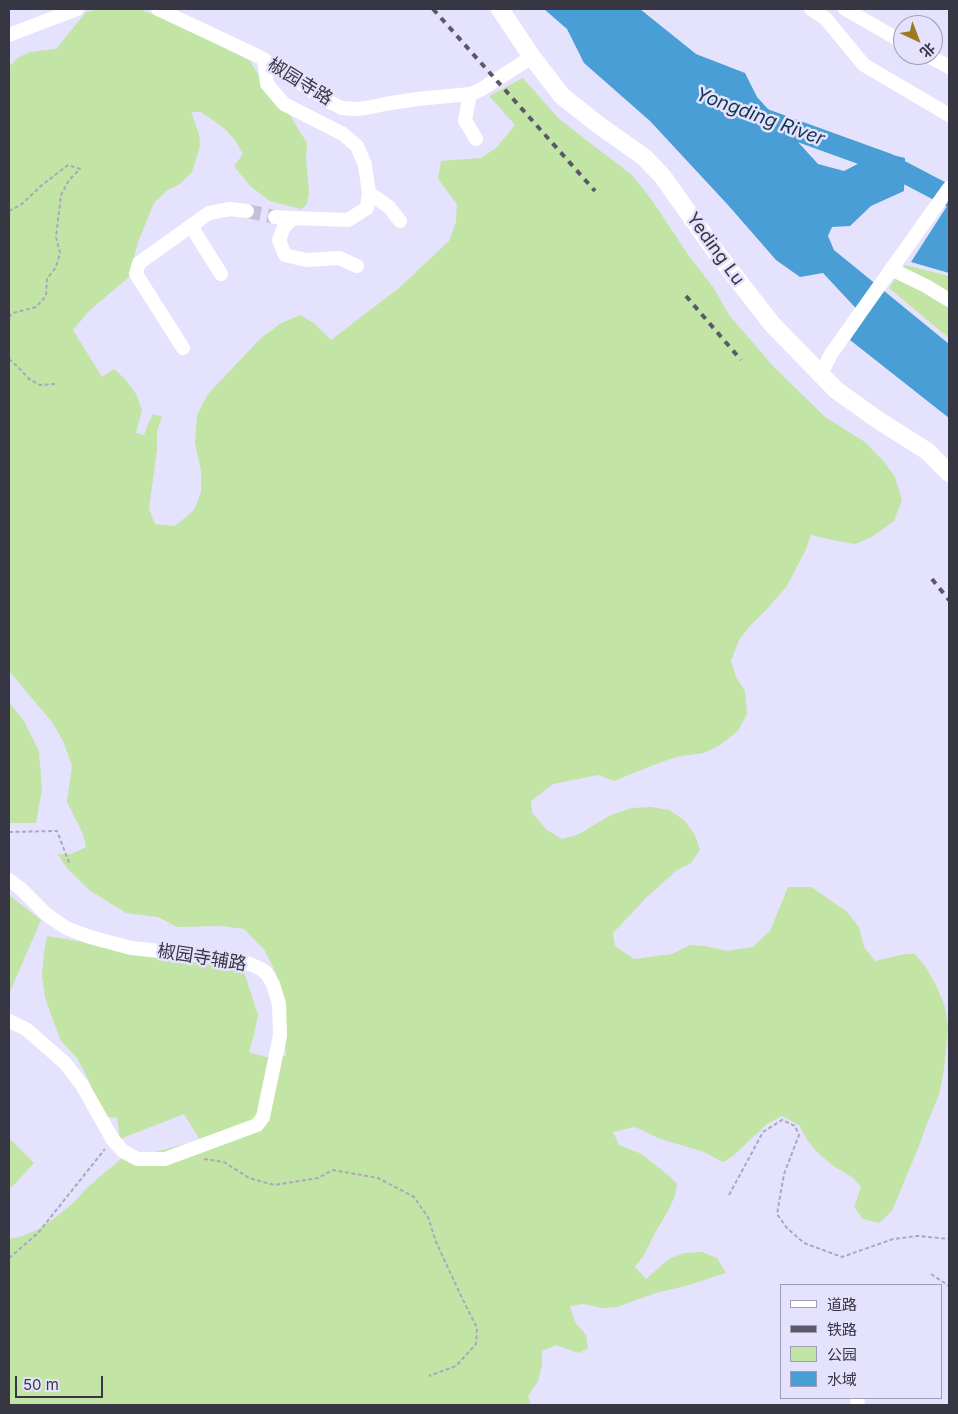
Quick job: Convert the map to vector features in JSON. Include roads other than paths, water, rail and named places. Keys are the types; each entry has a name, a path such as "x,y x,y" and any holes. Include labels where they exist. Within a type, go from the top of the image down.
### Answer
{"main road":[{"name":"Yeding Lu","path":"500,9 532,58 562,96 644,157 663,177 716,252 772,324 836,390 878,420 927,451 949,473"}],"street":[{"path":"9,35 77,9"},
{"name":"椒园寺路","path":"158,9 264,59 329,102 342,108 366,108 408,100 470,94 480,90 532,58"},
{"path":"811,9 825,18 864,65 949,115"},
{"path":"845,9 893,36"},
{"path":"264,59 267,84 284,104 343,134 357,146 365,165 369,193 368,208 348,220 275,217"},
{"path":"470,94 465,120 476,139"},
{"path":"821,374 832,354 949,188"},
{"path":"369,193 389,206 400,221"},
{"path":"183,348 136,274 139,263 209,214 230,209 246,211"},
{"path":"293,218 284,227 279,240 285,255 306,260 340,258 357,266"},
{"path":"191,226 221,274"},
{"path":"891,270 926,286 949,300"},
{"name":"椒园寺辅路","path":"9,880 21,888 46,914 66,928 90,937 131,948 206,956 250,964 267,974 273,984 279,1004 280,1036 263,1117 257,1125 165,1159 137,1159 123,1151 113,1140 82,1085 64,1063 26,1029 9,1021"}],"water":[{"path":"544,9 640,9 696,54 745,73 757,97 818,164 844,171 881,152 905,158 904,191 871,206 850,226 832,227 828,236 834,250 949,344 949,418 850,340 865,318 823,273 800,277 776,260 650,121 584,63 567,29"},
{"path":"949,203 949,273 911,262"}],"waterway":[{"name":"Yongding River","path":"756,116 886,163 949,196"}],"tunnel":[{"path":"247,211 275,217"}],"railway":[{"path":"433,9 595,191"},
{"path":"686,296 741,360"},
{"path":"932,579 949,600"}]}
